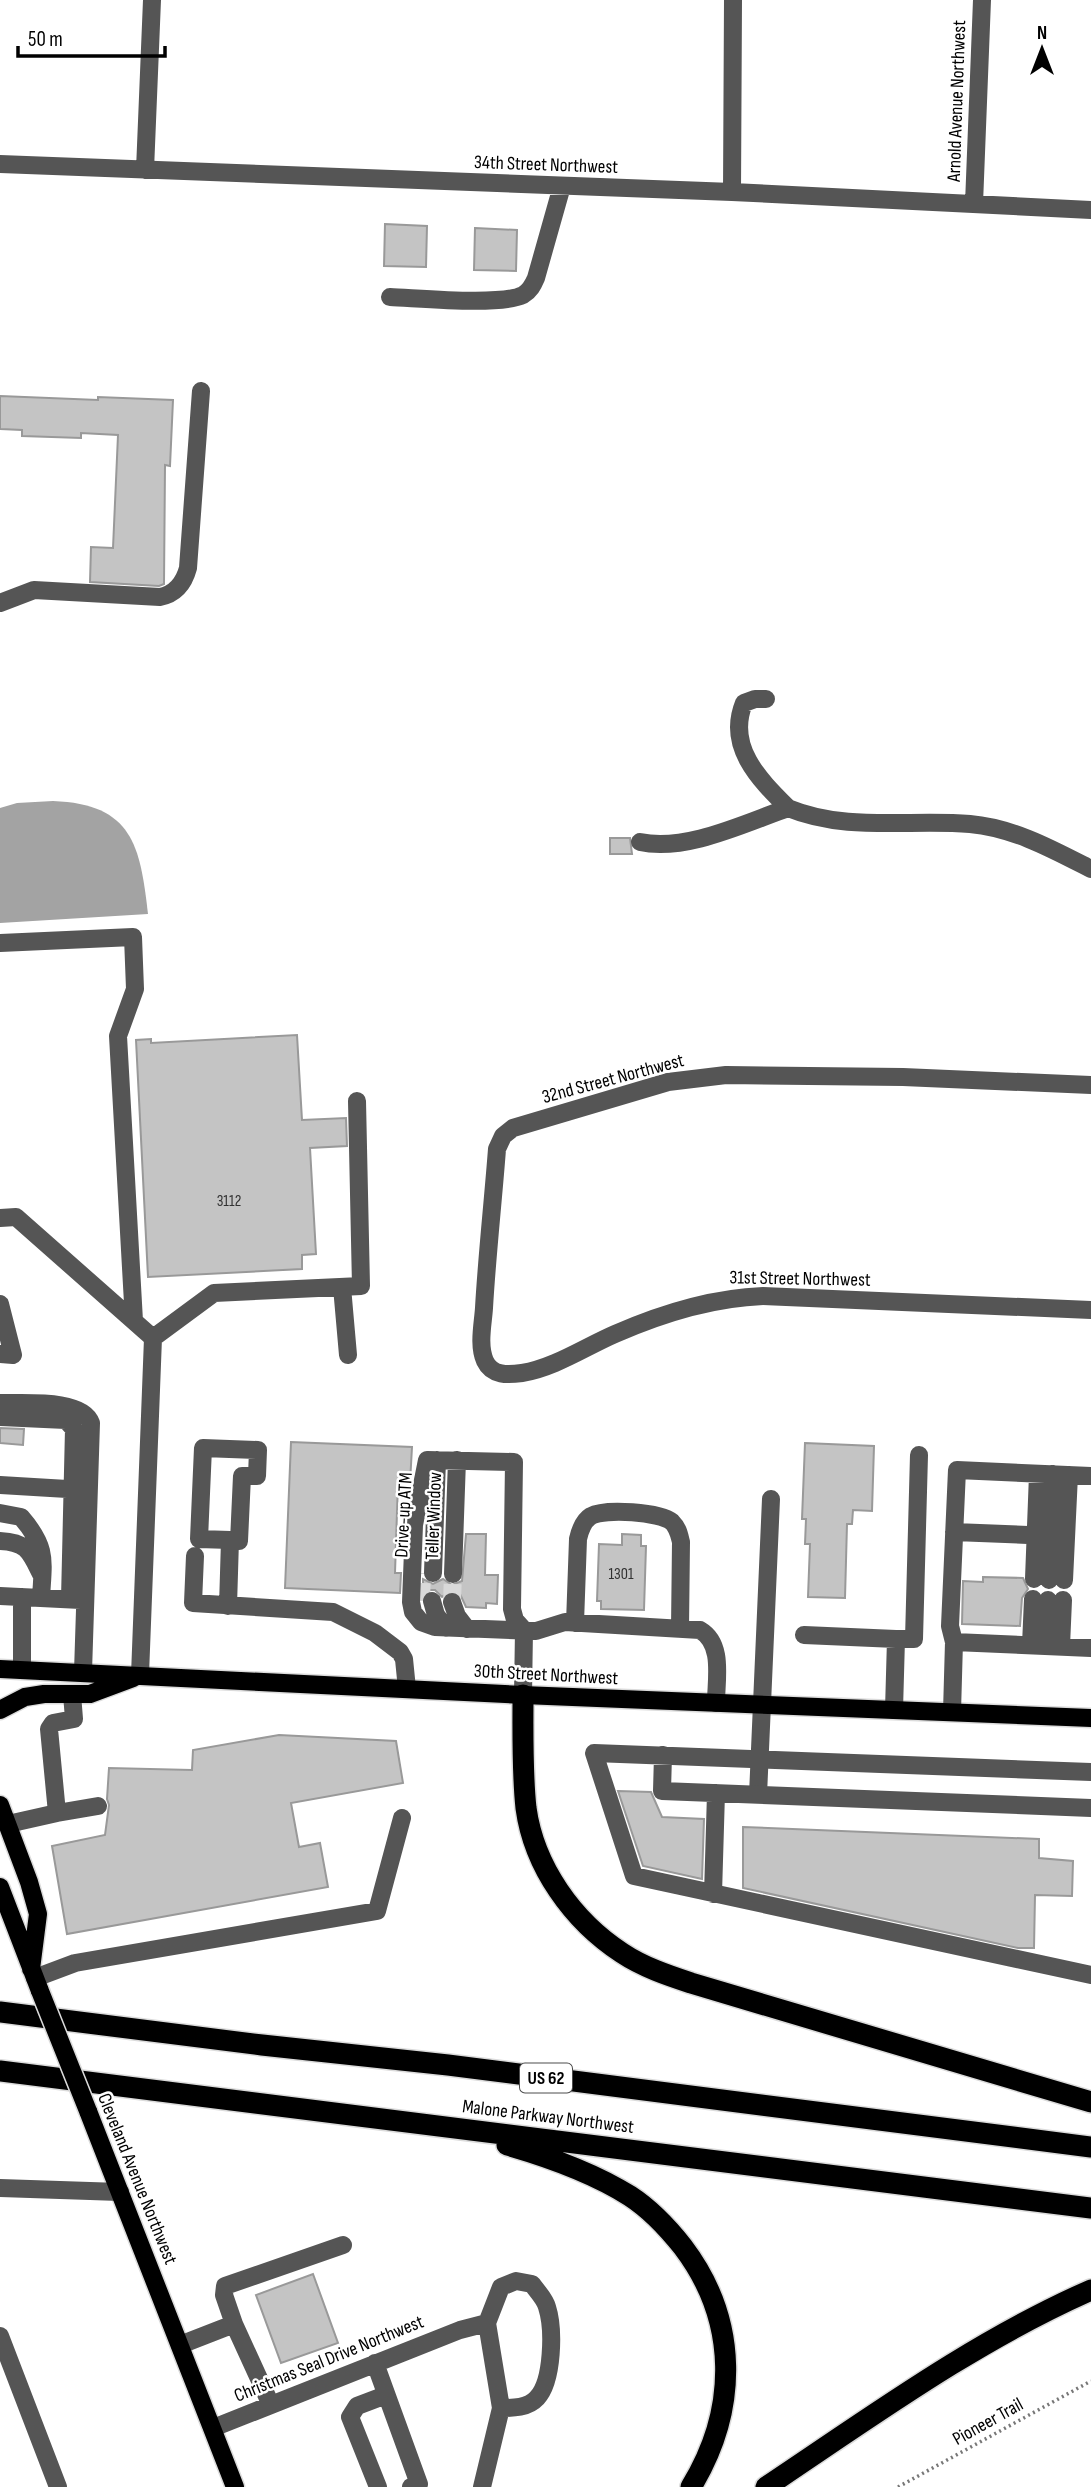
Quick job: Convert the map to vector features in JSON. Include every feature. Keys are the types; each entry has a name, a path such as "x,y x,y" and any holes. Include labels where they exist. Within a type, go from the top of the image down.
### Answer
{"highway":[{"path":"523,1695 523,1755 527,1809 540,1854 567,1904 588,1926 621,1953 641,1964 691,1983 1091,2102"},
{"name":"Malone Parkway Northwest","path":"0,2012 1091,2147"},
{"name":"Malone Parkway Northwest","path":"0,2071 1091,2208"},
{"path":"444,2127 517,2148 598,2178 632,2197 652,2214 673,2234 691,2258 717,2311 724,2340 726,2369 724,2399 715,2440 691,2487"},
{"path":"766,2487 963,2358 1053,2307 1091,2290"}],"main road":[{"name":"30th Street Northwest","path":"0,1669 523,1695 1091,1718"},
{"path":"0,1710 25,1697 90,1694 140,1675"},
{"path":"0,1805 38,1914 35,1979"},
{"name":"Cleveland Avenue Northwest","path":"2,1899 236,2487"}],"street":[{"path":"145,170 152,0"},
{"path":"732,192 733,0"},
{"name":"Arnold Avenue Northwest","path":"974,204 982,0"},
{"name":"34th Street Northwest","path":"0,164 732,192 1091,210"},
{"path":"390,297 498,300 524,294 532,287 536,278 562,186"},
{"path":"0,603 34,590 160,597 170,594 178,587 188,568 201,391"},
{"path":"766,699 744,703 740,717 740,739 746,757 758,777 788,808 811,817 848,822 972,824 1002,830 1030,839 1091,869"},
{"path":"640,842 664,845 689,841 788,808"},
{"path":"0,943 133,937 135,989 118,1036 134,1321"},
{"name":"32nd Street Northwest","path":"485,1362 482,1348 483,1325 497,1149 503,1136 513,1128 668,1082 726,1074 903,1077 1091,1085"},
{"path":"153,1338 214,1293 361,1286 357,1101"},
{"path":"0,1218 16,1217 153,1338"},
{"path":"342,1287 348,1355"},
{"name":"31st Street Northwest","path":"485,1362 503,1375 523,1373 660,1316 703,1302 733,1297 1091,1310"},
{"path":"0,1304 13,1355 0,1354"},
{"path":"140,1675 153,1338"},
{"path":"0,1403 70,1406 84,1412 91,1423 80,1489"},
{"path":"0,1417 63,1420 70,1423 74,1431 80,1489 77,1600 83,1672"},
{"path":"204,1448 258,1450 257,1476 242,1475 239,1541 230,1540 199,1539 204,1448"},
{"path":"804,1635 914,1639 919,1455"},
{"path":"523,1695 524,1630 515,1620 512,1608 514,1462 442,1460 414,1525 411,1602 415,1616 421,1622 451,1628 524,1630 536,1630 565,1622 700,1630 712,1641 717,1659 716,1703"},
{"name":"Teller Window","path":"438,1574 442,1460"},
{"name":"Drive-up ATM","path":"438,1574 442,1460"},
{"path":"951,1712 954,1642 950,1626 957,1470 1091,1476"},
{"path":"1053,1474 1049,1579 1053,1474"},
{"path":"0,1485 80,1489"},
{"path":"758,1795 771,1499"},
{"path":"575,1623 578,1539 586,1521 593,1515 604,1512 652,1514 664,1517 679,1530 680,1628"},
{"path":"0,1513 17,1515 28,1525 43,1553 41,1598"},
{"path":"954,1532 1028,1535"},
{"path":"228,1606 230,1540"},
{"path":"0,1541 24,1546 42,1578"},
{"path":"195,1556 193,1603 333,1612 375,1633 400,1651 404,1659 407,1689"},
{"path":"0,1596 77,1600"},
{"path":"22,1597 22,1670"},
{"path":"1046,1646 1048,1600 1046,1646"},
{"path":"437,1601 457,1616 451,1628 426,1615 437,1601"},
{"path":"894,1710 896,1639"},
{"path":"954,1642 1091,1648"},
{"path":"57,1813 49,1729 53,1723 74,1719 72,1693"},
{"path":"1091,1772 594,1753 634,1877 1091,1975"},
{"path":"663,1755 662,1791 1091,1808"},
{"path":"713,1894 716,1793"},
{"path":"8,1824 98,1805"},
{"path":"35,1979 75,1963 377,1911 402,1818"},
{"path":"0,2188 120,2192"},
{"path":"271,2404 234,2324 224,2295 225,2286 343,2245"},
{"path":"482,2487 501,2409 487,2323 500,2287 516,2281 532,2284 547,2305 551,2330 548,2374 537,2399 519,2409 501,2409"},
{"name":"Christmas Seal Drive Northwest","path":"213,2428 460,2330 487,2323"},
{"path":"180,2345 234,2324"},
{"path":"0,2336 58,2487"},
{"path":"375,2364 416,2486"},
{"path":"378,2487 350,2417 357,2406 386,2395"}],"path":[{"name":"Pioneer Trail","path":"898,2487 1091,2381"}],"shaded area":[{"path":"53,801 80,804 100,810 116,820 128,833 141,868 148,914 0,923 0,808 17,803"}],"building":[{"path":"385,224 427,226 426,267 384,266"},
{"path":"475,228 517,230 516,271 474,270"},
{"path":"0,396 173,400 170,466 165,465 164,584 159,586 90,582 91,547 113,548 118,435 81,433 81,438 22,436 22,430 0,429"},
{"path":"610,838 630,838 632,854 610,854"},
{"path":"297,1035 302,1120 346,1118 347,1146 310,1148 316,1254 302,1255 302,1269 148,1277 136,1040 151,1039 151,1043"},
{"path":"0,1428 24,1429 23,1445 0,1443"},
{"path":"291,1442 412,1447 410,1483 398,1482 395,1573 401,1573 400,1593 285,1588"},
{"path":"805,1443 874,1446 872,1511 853,1510 852,1524 847,1524 845,1598 808,1597 810,1544 805,1544 806,1519 802,1519"},
{"path":"466,1534 486,1534 485,1575 498,1575 497,1604 486,1603 486,1608 466,1607 460,1594 455,1591 442,1597 435,1590 423,1595 423,1579 433,1584 443,1579 452,1585 462,1581"},
{"path":"622,1534 641,1535 641,1546 646,1546 644,1610 601,1609 601,1601 597,1601 599,1544 622,1545"},
{"path":"983,1577 1023,1578 1028,1589 1022,1598 1020,1626 962,1624 963,1581 983,1582"},
{"path":"279,1735 396,1741 403,1783 291,1803 299,1847 320,1843 328,1887 67,1934 52,1846 105,1835 109,1805 109,1768 192,1770 193,1750"},
{"path":"618,1791 651,1792 662,1817 704,1819 702,1879 643,1866"},
{"path":"743,1827 1039,1839 1039,1858 1073,1861 1072,1896 1035,1895 1034,1948 1018,1948 743,1888"},
{"path":"313,2274 338,2343 281,2363 256,2295"}],"tunnel":[{"path":"421,1601 422,1573"},
{"path":"452,1602 453,1574"}]}
